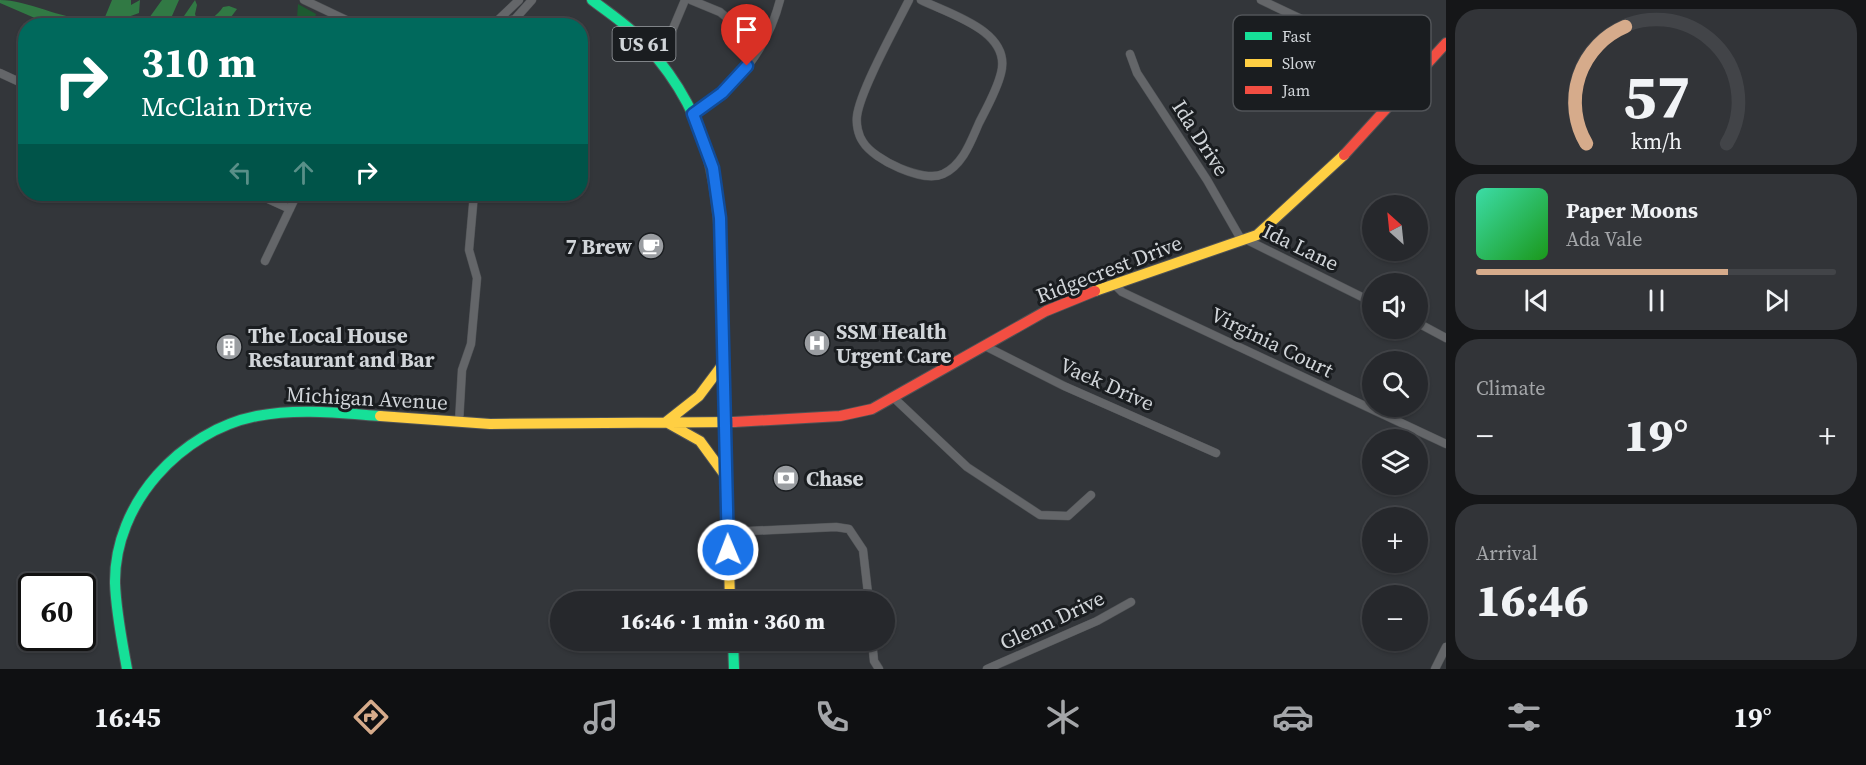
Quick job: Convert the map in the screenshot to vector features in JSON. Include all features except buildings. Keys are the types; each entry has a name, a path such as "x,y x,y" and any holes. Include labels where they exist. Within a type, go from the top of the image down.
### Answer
{"street":[{"path":"304,0 342,18"},
{"path":"500,18 519,0"},
{"path":"515,18 532,0"},
{"name":"US 61","path":"592,0 632,31 673,79 693,114 709,153 719,203 730,591"},
{"path":"653,54 669,38 685,0"},
{"path":"691,0 720,12 761,46"},
{"path":"693,114 732,84 761,46 780,0"},
{"path":"909,0 860,105 858,129 862,142 873,153 900,168 929,177 942,175 957,165 998,85 1002,63 1001,54 990,36 921,0"},
{"path":"1261,0 1293,15"},
{"name":"Ridgecrest Drive","path":"1431,60 1446,43"},
{"name":"Ida Drive","path":"1130,54 1137,73 1244,241"},
{"path":"0,73 18,81"},
{"name":"Ridgecrest Drive","path":"726,420 851,414 872,409 895,399 1046,311 1076,298 1244,241 1265,228 1337,162 1384,111"},
{"path":"272,201 290,209"},
{"path":"265,261 294,201"},
{"path":"459,422 462,370 471,344 477,278 469,250 473,201"},
{"name":"Ida Lane","path":"1244,241 1362,297"},
{"name":"Virginia Court","path":"1116,286 1122,292 1446,444"},
{"path":"1428,328 1446,338"},
{"name":"Vaek Drive","path":"985,346 1064,386 1216,453"},
{"path":"723,364 699,396 666,422 703,443 728,479"},
{"path":"895,399 967,467 1040,515 1068,516 1091,495"},
{"name":"Michigan Avenue","path":"127,669 117,612 116,574 120,548 131,517 144,492 165,466 185,448 225,425 274,413 341,412 459,422 586,425 726,420"},
{"path":"727,532 814,528 849,530 863,550 867,591"},
{"name":"Glenn Drive","path":"987,669 1097,621 1131,603"},
{"path":"1435,669 1446,647"},
{"path":"733,651 734,669"},
{"path":"873,651 874,661 879,669"}],"green space":[{"path":"0,0 12,1 76,18 35,18 0,3"},
{"path":"112,0 131,0 131,5 140,0 139,13 128,17 99,18 105,17"},
{"path":"162,0 179,0 171,18 149,18"},
{"path":"195,0 196,18 184,18"},
{"path":"298,4 316,14 315,18 297,18"},
{"path":"229,6 237,9 230,18 212,18 223,7"}],"traffic: fast":[{"path":"592,0 632,31 659,60 680,90 696,120 707,152 714,184 722,293"},
{"path":"127,669 115,583 118,553 126,525 139,499 157,475 178,454 203,437 229,424 257,416 303,412 380,416"},
{"path":"733,651 734,669"}],"traffic: slow":[{"path":"1095,291 1257,235 1344,155"},
{"path":"722,293 730,591"},
{"path":"723,364 699,396 666,422 700,441 727,478"},
{"path":"380,416 490,424 734,422"}],"traffic: jam":[{"path":"1431,59 1446,43"},
{"path":"1344,155 1384,111"},
{"path":"734,422 840,416 872,409 1046,311 1095,291"}],"place":[{"name":"7 Brew","path":"651,246"},
{"name":"SSM Health Urgent Care","path":"817,343"},
{"name":"The Local House Restaurant and Bar","path":"229,347"},
{"name":"Chase","path":"786,478"}],"route":[{"path":"728,550 722,247 719,203 709,153 693,114 722,93 747,66"}]}
